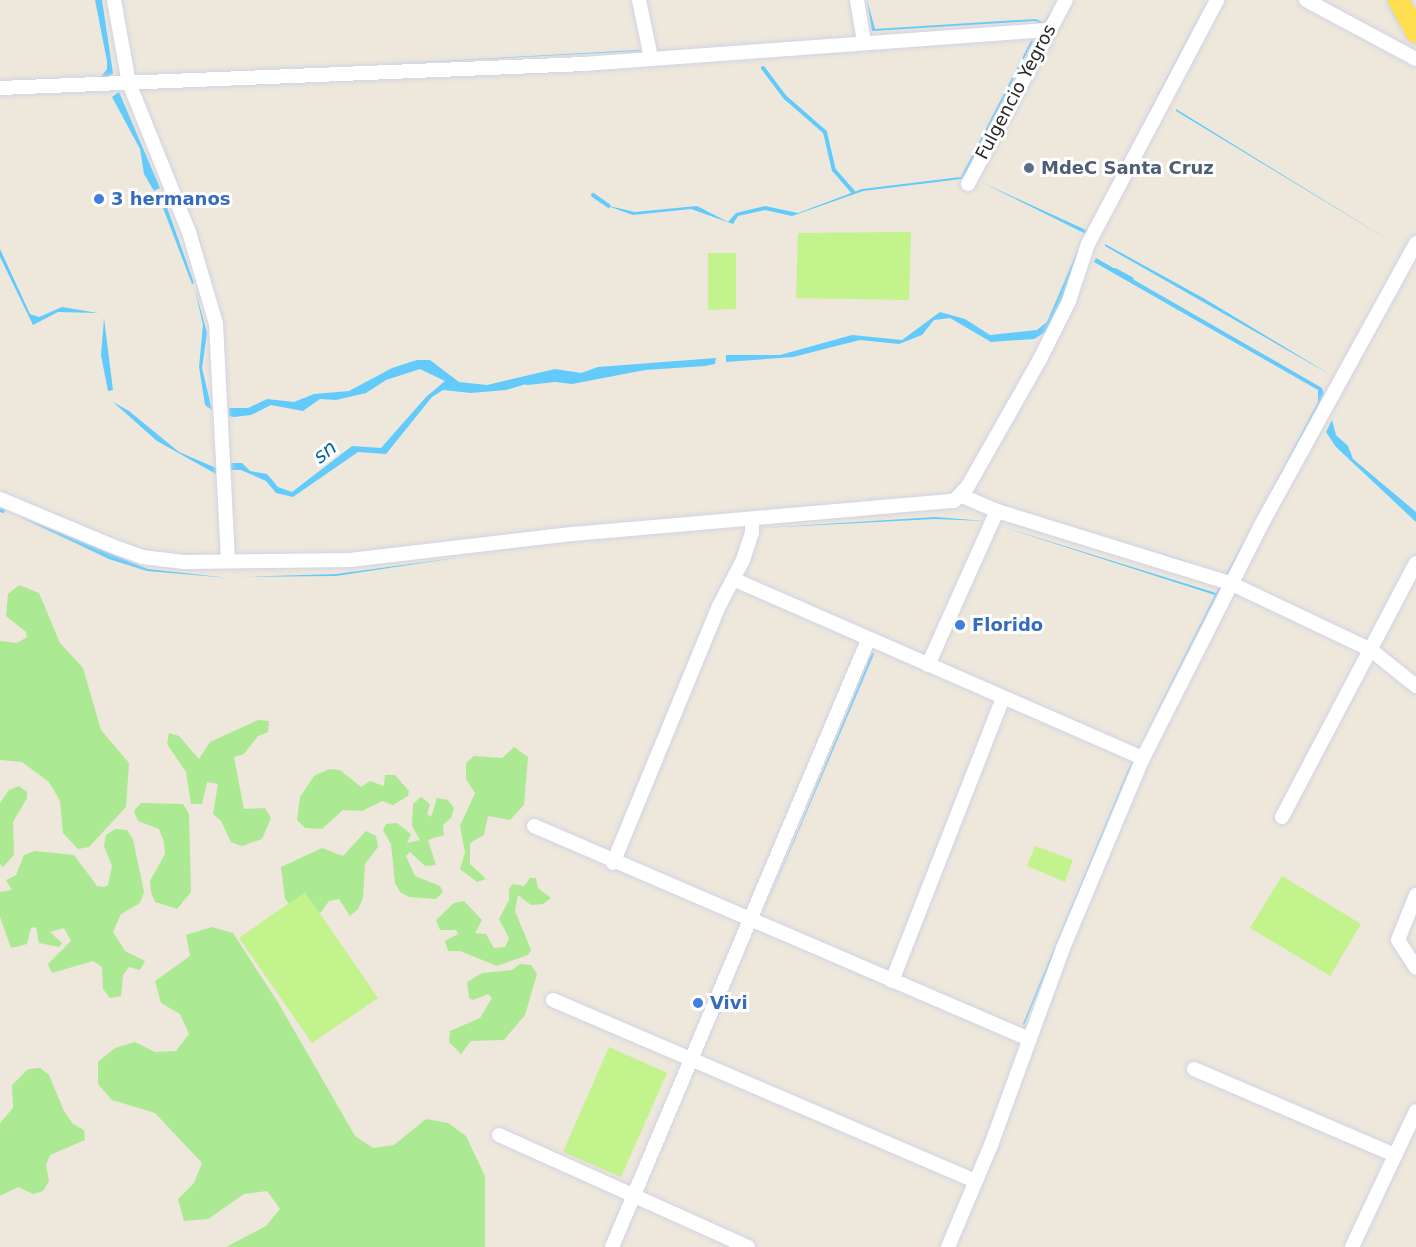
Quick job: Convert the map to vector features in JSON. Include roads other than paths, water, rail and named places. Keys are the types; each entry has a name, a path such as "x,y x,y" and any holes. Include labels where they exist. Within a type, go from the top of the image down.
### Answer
{"main road":[{"path":"1398,0 1416,32"}],"street":[{"path":"114,0 124,83 189,232 210,296 216,324 228,561"},
{"path":"639,0 651,58"},
{"path":"857,0 864,42"},
{"name":"Fulgencio Yegros","path":"968,184 1047,30 1065,0"},
{"path":"0,499 142,557 184,562 350,560 573,534 946,503 962,496 1039,361 1069,301 1088,244 1217,0"},
{"path":"1306,0 1416,59"},
{"path":"0,88 98,87 124,83 651,58 1047,30"},
{"path":"948,1247 976,1181 1029,1039 1143,758 1230,583 1416,243"},
{"path":"962,496 996,511 1230,583 1371,650 1416,686"},
{"path":"928,665 996,511"},
{"path":"614,863 718,608 735,580 751,541 752,519"},
{"path":"1282,817 1416,563"},
{"path":"735,580 1143,758"},
{"path":"612,1247 868,639"},
{"path":"892,981 1003,698"},
{"path":"534,826 614,863 1029,1039"},
{"path":"1416,895 1398,940 1416,968"},
{"path":"553,1000 976,1181"},
{"path":"1194,1069 1395,1155"},
{"path":"1353,1247 1416,1111"},
{"path":"499,1135 633,1198 748,1247"}],"water":[{"path":"95,0 102,0 113,73 110,77 101,77 107,69 107,61"},
{"path":"867,0 875,29 1036,19 1044,23 1059,0 1044,25 1035,21 872,31"},
{"path":"1207,0 1088,235 979,181 1088,231"},
{"path":"1033,41 961,179 863,191 792,216 765,210 738,216 733,224 691,209 633,215 605,205 635,212 697,206 728,222 736,213 765,206 798,213 862,189 961,177"},
{"path":"639,50 640,51 350,66"},
{"path":"119,92 160,188 154,191 144,174 140,149 112,97"},
{"path":"1176,109 1400,247 1176,111"},
{"path":"164,199 194,283 192,284 160,200"},
{"path":"1105,244 1205,299 1331,375 1105,246"},
{"path":"1085,247 1051,329 1034,339 991,342 950,318 934,320 922,335 899,344 860,340 793,357 726,362 726,355 780,355 852,335 902,340 940,312 965,319 990,335 1037,330 1047,322 1077,252"},
{"path":"0,249 30,314 39,317 62,307 98,313 58,312 33,325 0,257"},
{"path":"1096,258 1322,388 1324,394 1257,518 1318,402 1318,390 1094,262"},
{"path":"195,289 207,333 202,368 212,410 205,405 199,367 203,325"},
{"path":"104,318 113,390 108,391 101,355"},
{"path":"716,358 715,364 705,366 645,370 572,384 539,380 506,390 471,393 443,390 432,397 386,454 358,452 293,497 276,493 266,481 241,470 231,470 231,463 242,463 250,471 267,474 278,487 292,492 352,446 381,448 426,397 445,381 420,369 386,380 366,393 336,400 320,399 303,411 271,405 251,415 234,417 229,416 229,408 248,408 267,399 294,402 314,394 349,391 392,368 417,360 430,360 459,382 487,385 555,369 581,373 598,367"},
{"path":"113,402 129,411 179,452 216,468 216,474 157,441"},
{"path":"1332,420 1336,435 1348,446 1353,459 1416,512 1416,522 1336,447 1326,432"},
{"path":"18,516 148,569 229,578 147,571 109,559"},
{"path":"935,517 985,521 935,519 761,528"},
{"path":"1000,526 1216,593 1221,583 1177,574 1189,565 1159,552 1225,576 1251,528 1140,745 1215,595"},
{"path":"462,557 336,576 240,577 336,574"},
{"path":"872,653 874,654 764,912"},
{"path":"1132,763 1024,1025 1023,1024"}],"waterway":[{"path":"763,68 786,98 825,132 834,170 853,192"},
{"path":"593,195 609,206"},
{"path":"1115,270 1132,279"},
{"path":"527,383 555,380"}],"place":[{"name":"MdeC Santa Cruz","path":"1029,168"},
{"name":"3 hermanos","path":"99,199"},
{"name":"Florido","path":"960,625"},
{"name":"Vivi","path":"698,1003"}],"water label":[{"name":"sn","path":"325,452"}]}
